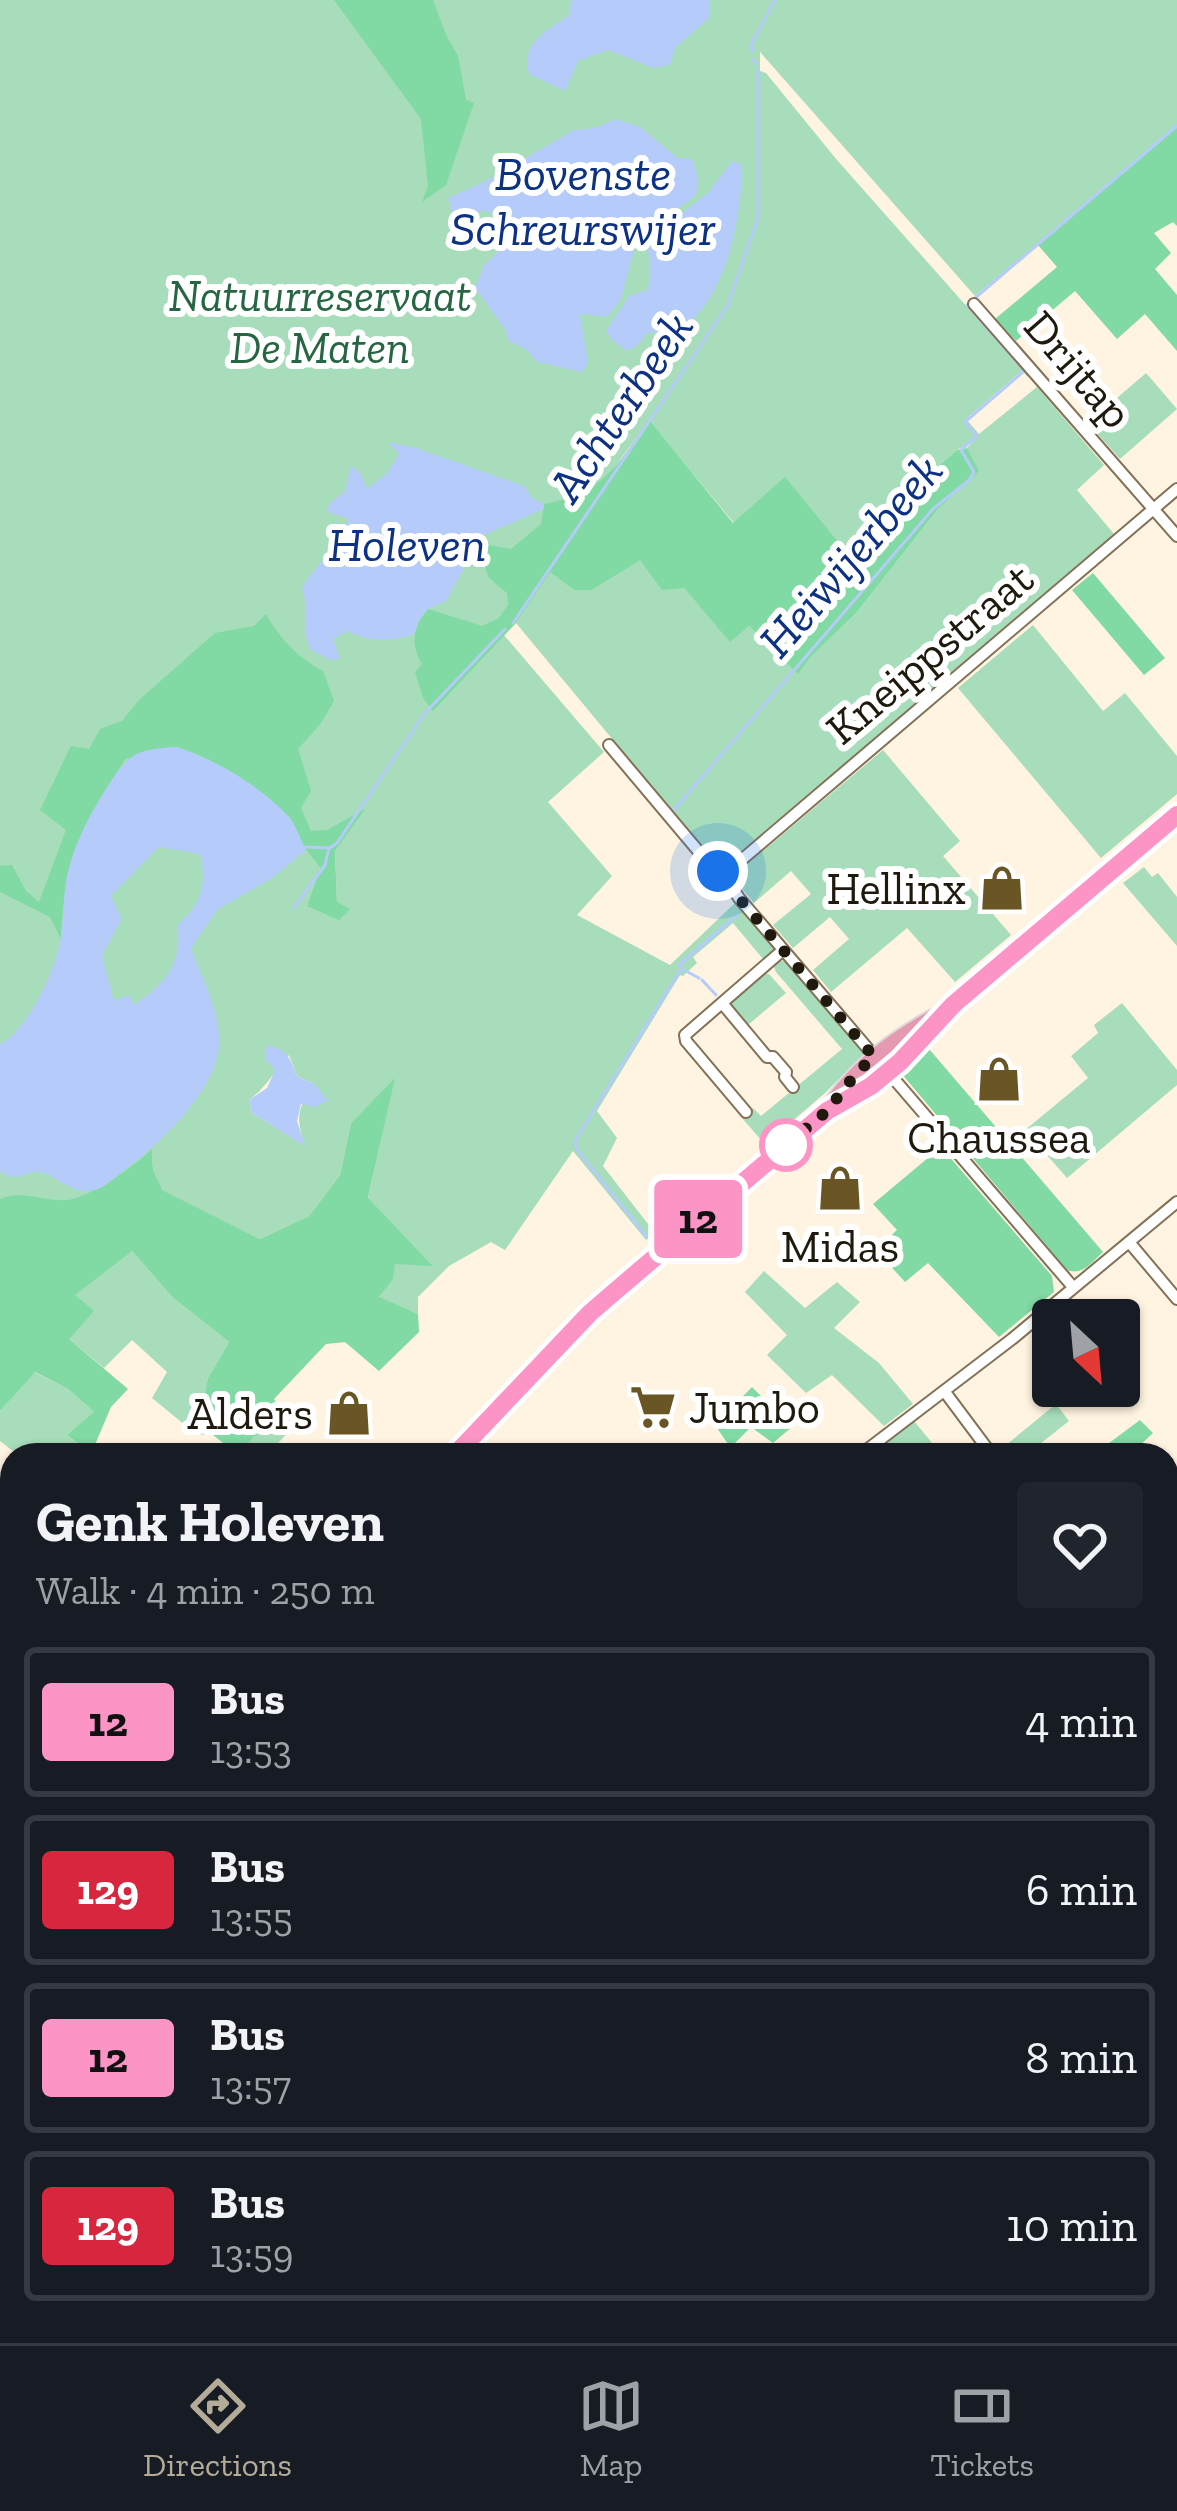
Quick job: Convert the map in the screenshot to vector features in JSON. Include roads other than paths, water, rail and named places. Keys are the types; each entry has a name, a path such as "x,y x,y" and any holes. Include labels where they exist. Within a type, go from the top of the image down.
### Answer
{"main road":[{"path":"466,1443 590,1313 827,1111 871,1086 900,1062 954,1004 1177,815"},
{"path":"827,1111 858,1071 892,1041 954,1004"},
{"path":"874,1057 874,1070 888,1072"}],"street":[{"name":"Drijtap","path":"974,304 1177,536"},
{"name":"Kneippstraat","path":"730,875 739,862 1177,489"},
{"path":"610,745 710,865 730,875 739,898 874,1057"},
{"path":"746,1112 685,1035 783,950"},
{"path":"722,1003 767,1057 773,1057 793,1087"},
{"path":"888,1072 1073,1287"},
{"path":"876,1443 1177,1202"},
{"path":"1129,1242 1177,1299"},
{"path":"944,1392 983,1443"}],"water":[{"path":"571,0 709,0 709,18 675,48 670,65 653,68 608,50 578,61 565,91 529,74 527,62 537,38 569,15"},
{"name":"Bovenste Schreurswijer","path":"616,119 640,127 678,158 692,159 698,178 696,195 636,242 621,299 607,317 580,314 588,363 582,372 537,362 525,348 509,342 475,288 484,265 521,231 487,211 453,214 448,198 574,130"},
{"path":"732,161 741,164 739,207 719,281 693,319 676,330 647,333 627,351 606,331 629,296 648,290 647,240 708,193"},
{"name":"Holeven","path":"388,442 524,486 544,509 482,536 446,601 428,609 414,634 380,640 348,631 333,639 340,659 330,660 310,649 302,588 345,528 348,518 327,512 329,504 345,491 351,465 367,489 386,474 399,454"},
{"path":"162,748 192,752 250,784 290,819 306,850 272,878 217,910 191,948 214,1008 219,1046 207,1082 181,1118 133,1164 95,1190 74,1188 43,1173 7,1175 0,1171 0,1044 30,1014 52,968 62,933 69,868 93,810 125,762","holes":["159,847 200,854 201,893 177,925 177,950 169,971 134,1005 129,995 114,1001 102,955 122,919 111,896"]},
{"path":"265,1046 283,1051 297,1076 314,1084 328,1100 316,1107 301,1104 297,1121 305,1146 252,1113 249,1100 267,1088 275,1070 265,1059"}],"waterway":[{"name":"Achterbeek","path":"752,51 775,0"},
{"name":"Achterbeek","path":"753,59 756,64"},
{"name":"Achterbeek","path":"513,623 728,305 758,218 758,70"},
{"name":"Heiwijerbeek","path":"975,298 1177,126"},
{"name":"Heiwijerbeek","path":"967,305 1028,375"},
{"name":"Heiwijerbeek","path":"710,856 672,812 933,509 969,480 974,472 961,450 977,436 965,422 1024,371"},
{"name":"Achterbeek","path":"304,847 330,848 337,843 425,713 505,629"},
{"path":"294,908 325,865 329,848"},
{"name":"Heiwijerbeek","path":"647,1237 577,1150 575,1141 681,969 679,965 737,915"},
{"path":"684,970 699,978"},
{"path":"702,980 716,995"}],"place":[{"name":"Hellinx","path":"1002,888"},
{"name":"Chaussea","path":"999,1079"},
{"name":"Midas","path":"840,1188"},
{"name":"Jumbo","path":"653,1407"},
{"name":"Alders","path":"349,1413"}],"park label":[{"name":"Natuurreservaat De Maten","path":"320,321"}]}
